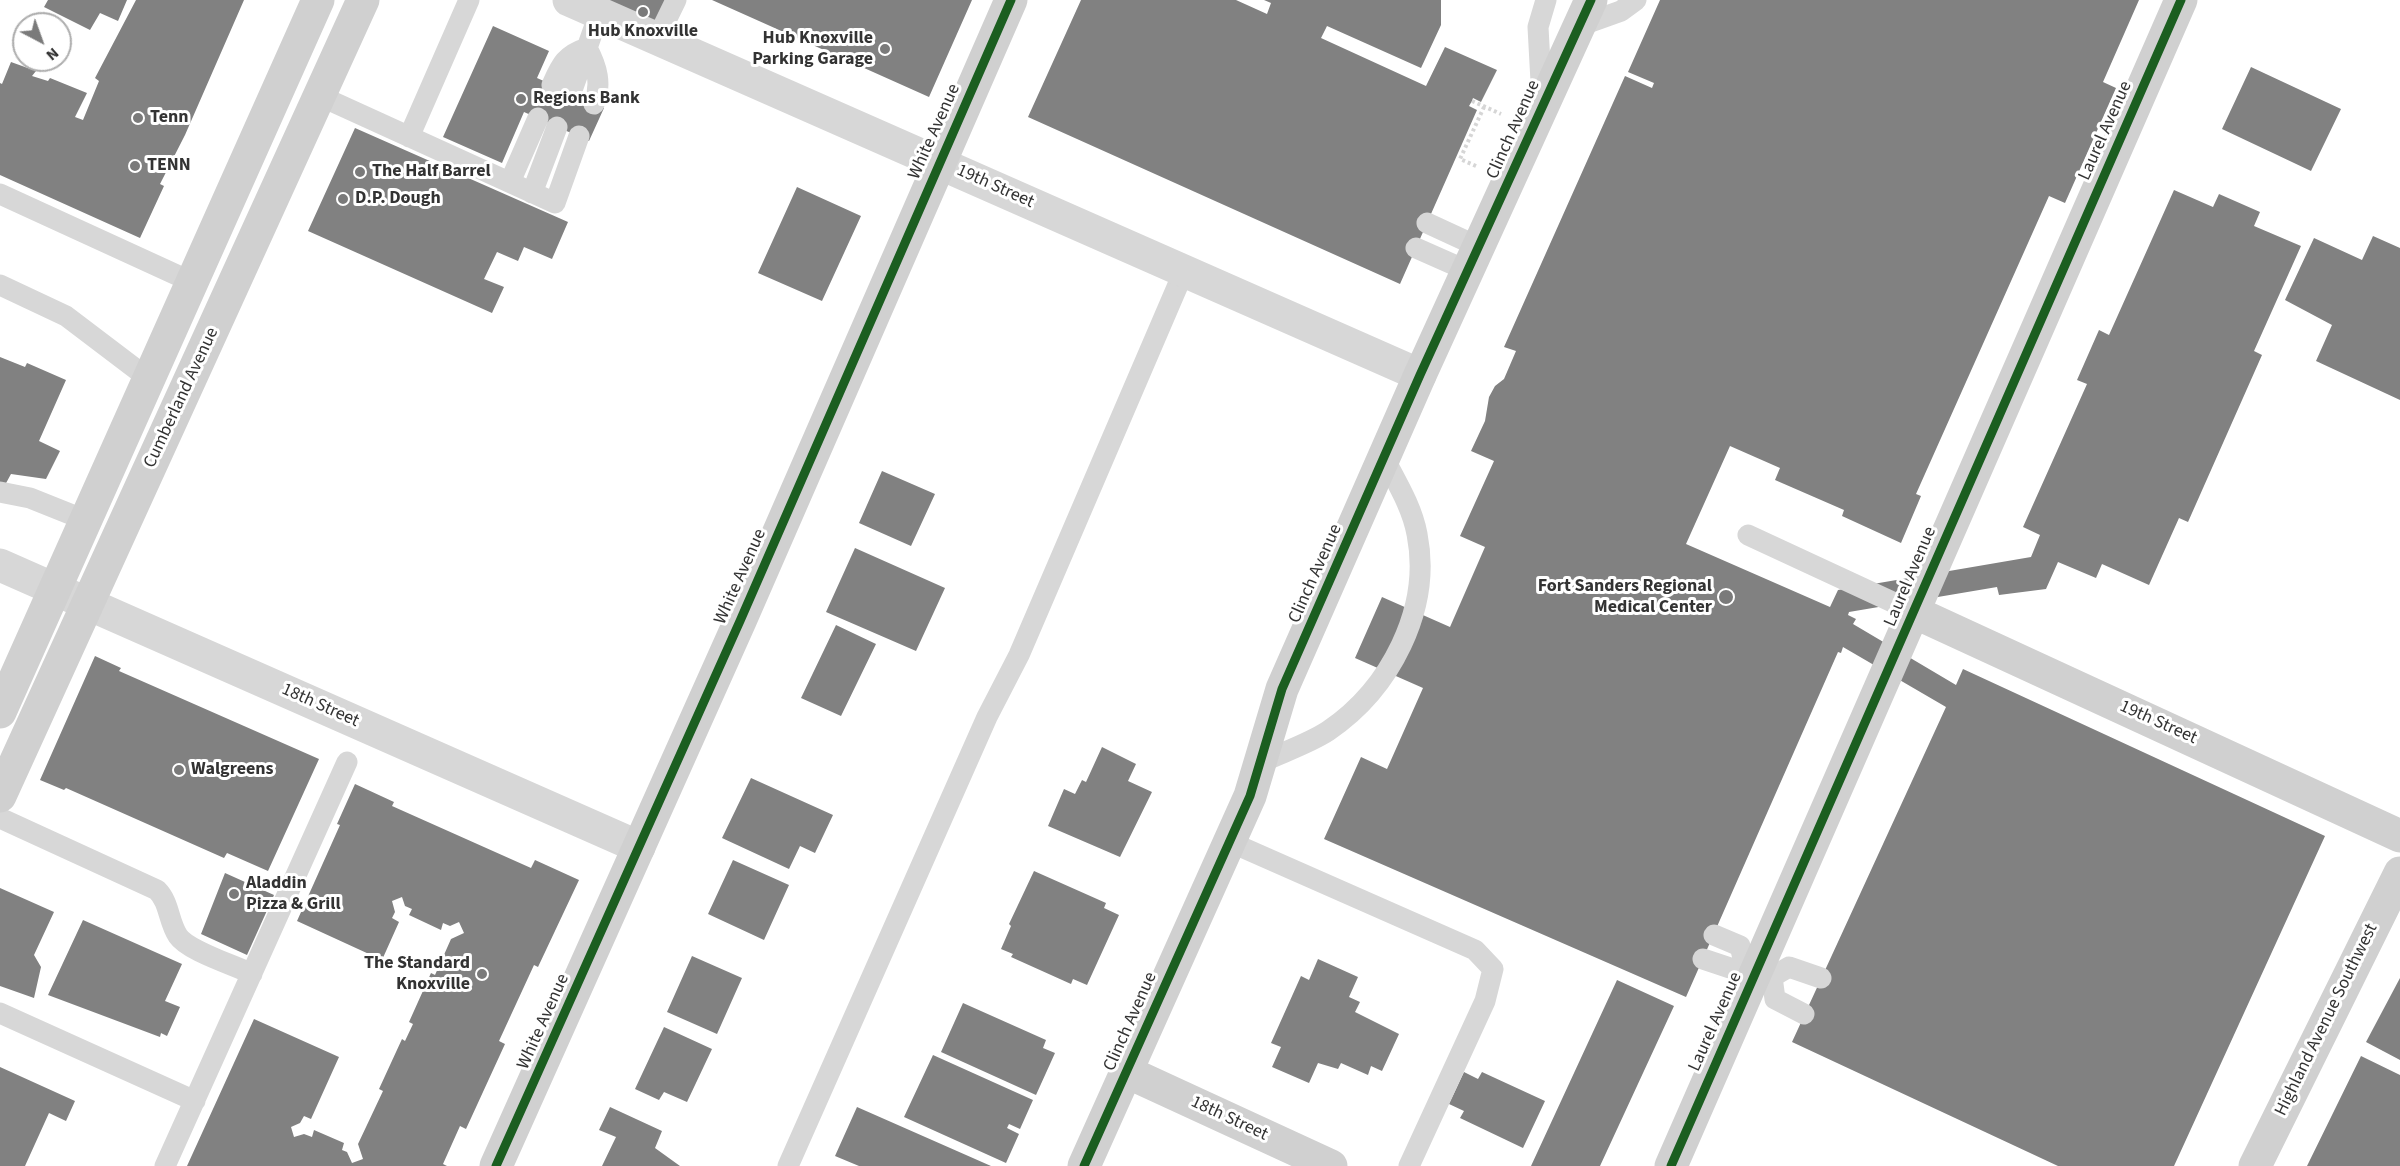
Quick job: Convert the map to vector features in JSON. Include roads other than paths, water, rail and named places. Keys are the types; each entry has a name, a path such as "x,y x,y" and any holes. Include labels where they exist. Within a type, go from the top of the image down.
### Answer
{"street":[{"name":"Cumberland Avenue","path":"1,707 318,0"},
{"name":"Cumberland Avenue","path":"0,796 363,0"},
{"name":"19th Street","path":"569,0 1420,375"},
{"name":"White Avenue","path":"496,1166 639,847 1011,0"},
{"name":"Laurel Avenue","path":"1671,1166 2181,0"},
{"name":"Clinch Avenue","path":"1084,1166 1230,842 1262,762 1282,689 1420,375 1585,13"},
{"name":"18th Street","path":"0,565 639,847"},
{"name":"19th Street","path":"1914,612 2400,836"},
{"name":"Highland Avenue Southwest","path":"2254,1166 2400,873"},
{"name":"18th Street","path":"1127,1072 1330,1166"}],"lane":[{"path":"409,137 469,0"},
{"path":"657,39 676,0"},
{"path":"1543,107 1538,27 1546,0"},
{"path":"1585,13 1621,11 1636,0"},
{"path":"594,104 598,92 598,79 587,48 599,14"},
{"path":"562,89 561,63 571,53 587,48"},
{"path":"320,96 555,203 579,136"},
{"path":"510,182 538,118"},
{"path":"532,192 558,127"},
{"path":"0,194 192,282"},
{"path":"1426,223 1473,259"},
{"path":"1416,248 1473,259"},
{"path":"788,1166 987,717 1019,656 1184,271"},
{"path":"0,285 66,316 149,379"},
{"path":"1262,762 1326,732 1348,716 1387,673 1415,612 1420,565 1417,535 1411,514 1384,458"},
{"path":"0,492 30,498 85,520"},
{"path":"1748,535 1914,612"},
{"path":"165,1166 347,762"},
{"path":"0,818 157,890 165,897 174,929 184,942 252,974"},
{"path":"1230,842 1475,950 1493,969 1485,1001 1410,1166"},
{"path":"1714,935 1740,946 1758,969 1775,999 1804,1014"},
{"path":"1703,959 1733,969 1789,967 1821,978"},
{"path":"0,1013 195,1101"}],"place":[{"name":"Hub Knoxville","path":"643,12"},
{"name":"Hub Knoxville Parking Garage","path":"885,49"},
{"name":"Regions Bank","path":"521,99"},
{"name":"Tenn","path":"138,118"},
{"name":"TENN","path":"135,166"},
{"name":"The Half Barrel","path":"360,172"},
{"name":"D.P. Dough","path":"343,199"},
{"name":"Fort Sanders Regional Medical Center","path":"1726,597"},
{"name":"Walgreens","path":"179,770"},
{"name":"Aladdin Pizza & Grill","path":"234,894"},
{"name":"The Standard Knoxville","path":"482,974"}]}
